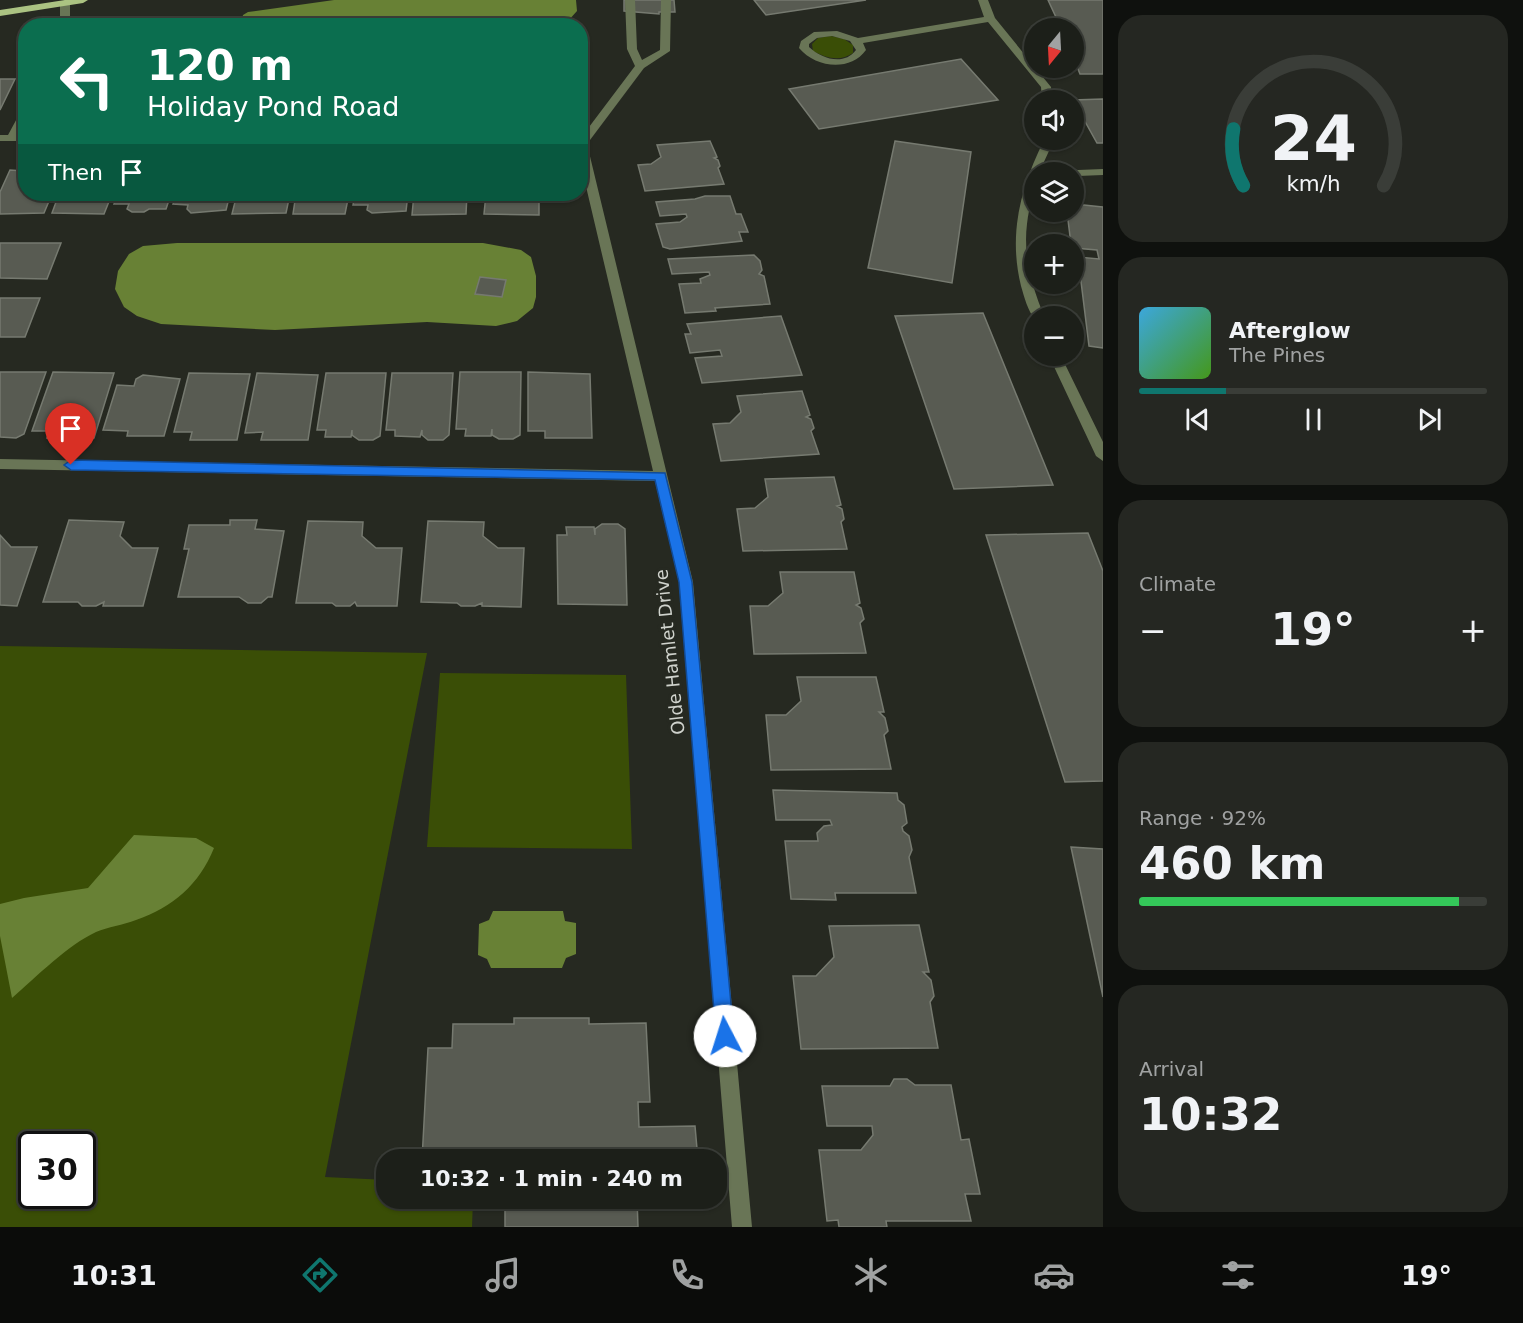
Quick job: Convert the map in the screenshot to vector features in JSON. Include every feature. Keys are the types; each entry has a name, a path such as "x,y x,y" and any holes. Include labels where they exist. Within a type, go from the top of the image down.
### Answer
{"main road":[{"path":"0,14 83,0"}],"street":[{"path":"630,0 632,49 640,66"},
{"name":"Olde Hamlet Drive","path":"588,135 640,66 665,51 666,0"},
{"path":"983,0 990,19 1046,90"},
{"path":"65,3 65,18"},
{"path":"857,41 861,50 859,54 855,58 839,62 822,60 808,53 804,48 807,38 822,33 841,34 857,41 990,19"},
{"path":"12,138 18,126"},
{"path":"0,138 18,138"},
{"path":"1084,173 1103,172"},
{"name":"Olde Hamlet Drive","path":"588,173 686,582 741,1227"},
{"path":"1024,206 1019,229 1027,291 1034,306"},
{"path":"1060,366 1103,456"},
{"path":"0,464 660,476"}],"shaded area":[{"path":"334,0 576,0 577,11 571,18 242,18 248,12"},
{"path":"831,36 844,39 853,45 853,53 833,58 813,51 812,44 818,38"},
{"path":"177,243 483,243 521,250 531,257 536,276 536,297 533,308 517,321 496,326 427,322 275,330 161,324 137,316 124,307 115,289 118,271 129,254 143,246"},
{"path":"0,646 427,653 325,1177 376,1179 376,1209 473,1209 472,1227 0,1227"},
{"path":"440,673 626,675 632,849 427,847"},
{"path":"134,835 196,838 214,848 201,873 173,901 149,915 101,930 85,938 52,962 12,998 0,936 0,904 88,888"},
{"path":"493,911 563,911 565,921 576,923 576,954 566,958 562,968 491,968 487,959 478,955 479,924 489,920"}],"building":[{"path":"624,0 674,0 675,12 659,12 659,14 624,11"},
{"path":"754,0 866,0 766,15"},
{"path":"1048,0 1103,0 1103,74 1084,74 1084,18 1056,18"},
{"path":"961,59 998,100 819,129 789,89"},
{"path":"0,79 15,79 0,110"},
{"path":"1103,99 1103,143 1097,143 1084,120 1084,100"},
{"path":"710,141 724,184 645,191 638,165 651,164 661,157 657,145"},
{"path":"895,141 971,152 952,283 868,268"},
{"path":"10,170 18,171 18,201 49,201 44,213 0,214 0,192"},
{"path":"705,196 730,196 736,214 741,214 748,232 739,232 742,241 670,249 663,247 656,224 680,222 687,217 686,214 660,216 656,202"},
{"path":"56,201 109,201 104,214 52,213"},
{"path":"115,201 169,201 166,209 149,209 144,212 132,212 127,209 129,204 114,204"},
{"path":"174,201 228,201 226,210 191,213 187,209 188,205 173,204"},
{"path":"235,201 289,201 286,213 232,214"},
{"path":"295,201 348,201 345,214 293,214"},
{"path":"354,201 407,201 406,211 372,213 367,210 368,205 353,205"},
{"path":"413,201 467,201 466,214 412,215"},
{"path":"485,201 539,201 539,215 484,214"},
{"path":"1084,205 1103,207 1103,348 1089,346 1083,294 1084,258 1099,259 1097,250 1084,249 1084,234 1070,234 1068,222 1084,222"},
{"path":"0,243 61,243 47,279 0,278"},
{"path":"754,255 760,261 762,270 759,274 764,276 770,304 715,308 716,311 685,313 679,284 701,283 700,279 710,275 709,272 672,274 668,259"},
{"path":"480,277 506,280 502,297 475,294"},
{"path":"0,298 40,298 25,337 0,337"},
{"path":"983,313 1053,485 954,489 895,316"},
{"path":"781,316 802,375 702,383 695,358 722,356 720,350 690,353 685,334 691,334 687,324"},
{"path":"0,372 46,372 24,434 16,438 0,437"},
{"path":"53,372 114,373 94,438 47,438 50,431 32,431"},
{"path":"460,372 521,372 520,435 513,439 499,439 492,435 492,429 491,436 465,436 466,429 456,429"},
{"path":"528,372 590,374 592,438 545,438 545,431 528,431"},
{"path":"189,373 250,374 237,440 190,440 192,432 174,432"},
{"path":"257,373 318,375 308,440 261,440 263,432 245,433"},
{"path":"326,373 386,373 380,436 373,440 359,440 352,435 352,430 351,437 325,437 326,430 317,430"},
{"path":"392,373 453,373 449,435 443,440 428,440 422,435 422,430 420,437 395,436 395,430 386,430"},
{"path":"143,375 180,379 164,436 127,436 128,431 103,430 117,385 134,386 136,379"},
{"path":"802,391 810,415 806,417 811,419 814,428 811,431 819,454 721,461 713,424 730,423 741,412 737,396"},
{"path":"834,477 841,505 837,506 842,509 844,519 841,522 847,549 743,551 737,509 755,508 768,497 765,479"},
{"path":"69,520 124,522 120,536 132,548 158,548 143,606 103,606 104,602 96,606 82,606 78,602 43,602"},
{"path":"230,520 257,520 255,529 284,531 272,597 268,597 261,603 248,603 239,597 178,597 189,549 184,549 189,525 230,525"},
{"path":"308,521 363,522 362,536 376,548 402,548 397,606 357,606 355,602 350,606 336,606 332,603 296,603"},
{"path":"428,521 484,522 483,536 498,548 524,548 521,607 482,606 482,603 475,606 461,606 457,603 421,602"},
{"path":"602,524 618,524 625,529 627,605 558,604 557,535 567,535 566,527 594,527 595,535 595,529"},
{"path":"1088,533 1103,571 1103,781 1065,782 986,535"},
{"path":"0,535 11,547 37,547 17,606 0,605"},
{"path":"780,572 854,572 860,603 856,605 861,608 864,619 860,623 866,653 754,654 750,606 768,606 783,593"},
{"path":"797,677 876,677 884,712 879,712 885,718 888,731 884,735 891,769 771,770 766,715 786,715 801,701"},
{"path":"773,790 897,793 898,800 904,805 907,823 902,827 909,836 912,850 909,857 916,893 835,893 836,900 791,899 785,841 818,841 817,833 824,826 832,825 830,820 776,820"},
{"path":"1071,847 1103,849 1103,997"},
{"path":"919,925 929,972 923,972 931,980 934,996 930,1002 938,1048 801,1049 793,976 816,976 834,957 829,926"},
{"path":"514,1018 589,1018 589,1024 646,1023 650,1102 638,1102 639,1127 695,1126 697,1149 423,1149 428,1048 452,1048 453,1024 514,1024"},
{"path":"894,1079 907,1079 915,1085 951,1085 961,1140 969,1139 980,1194 965,1194 971,1221 886,1221 887,1227 839,1227 838,1220 827,1221 819,1150 861,1150 873,1135 872,1126 827,1126 822,1086 890,1086"},
{"path":"505,1209 637,1209 638,1227 505,1227"}],"route":[{"path":"71,465 660,476 686,582 725,1036"}]}
